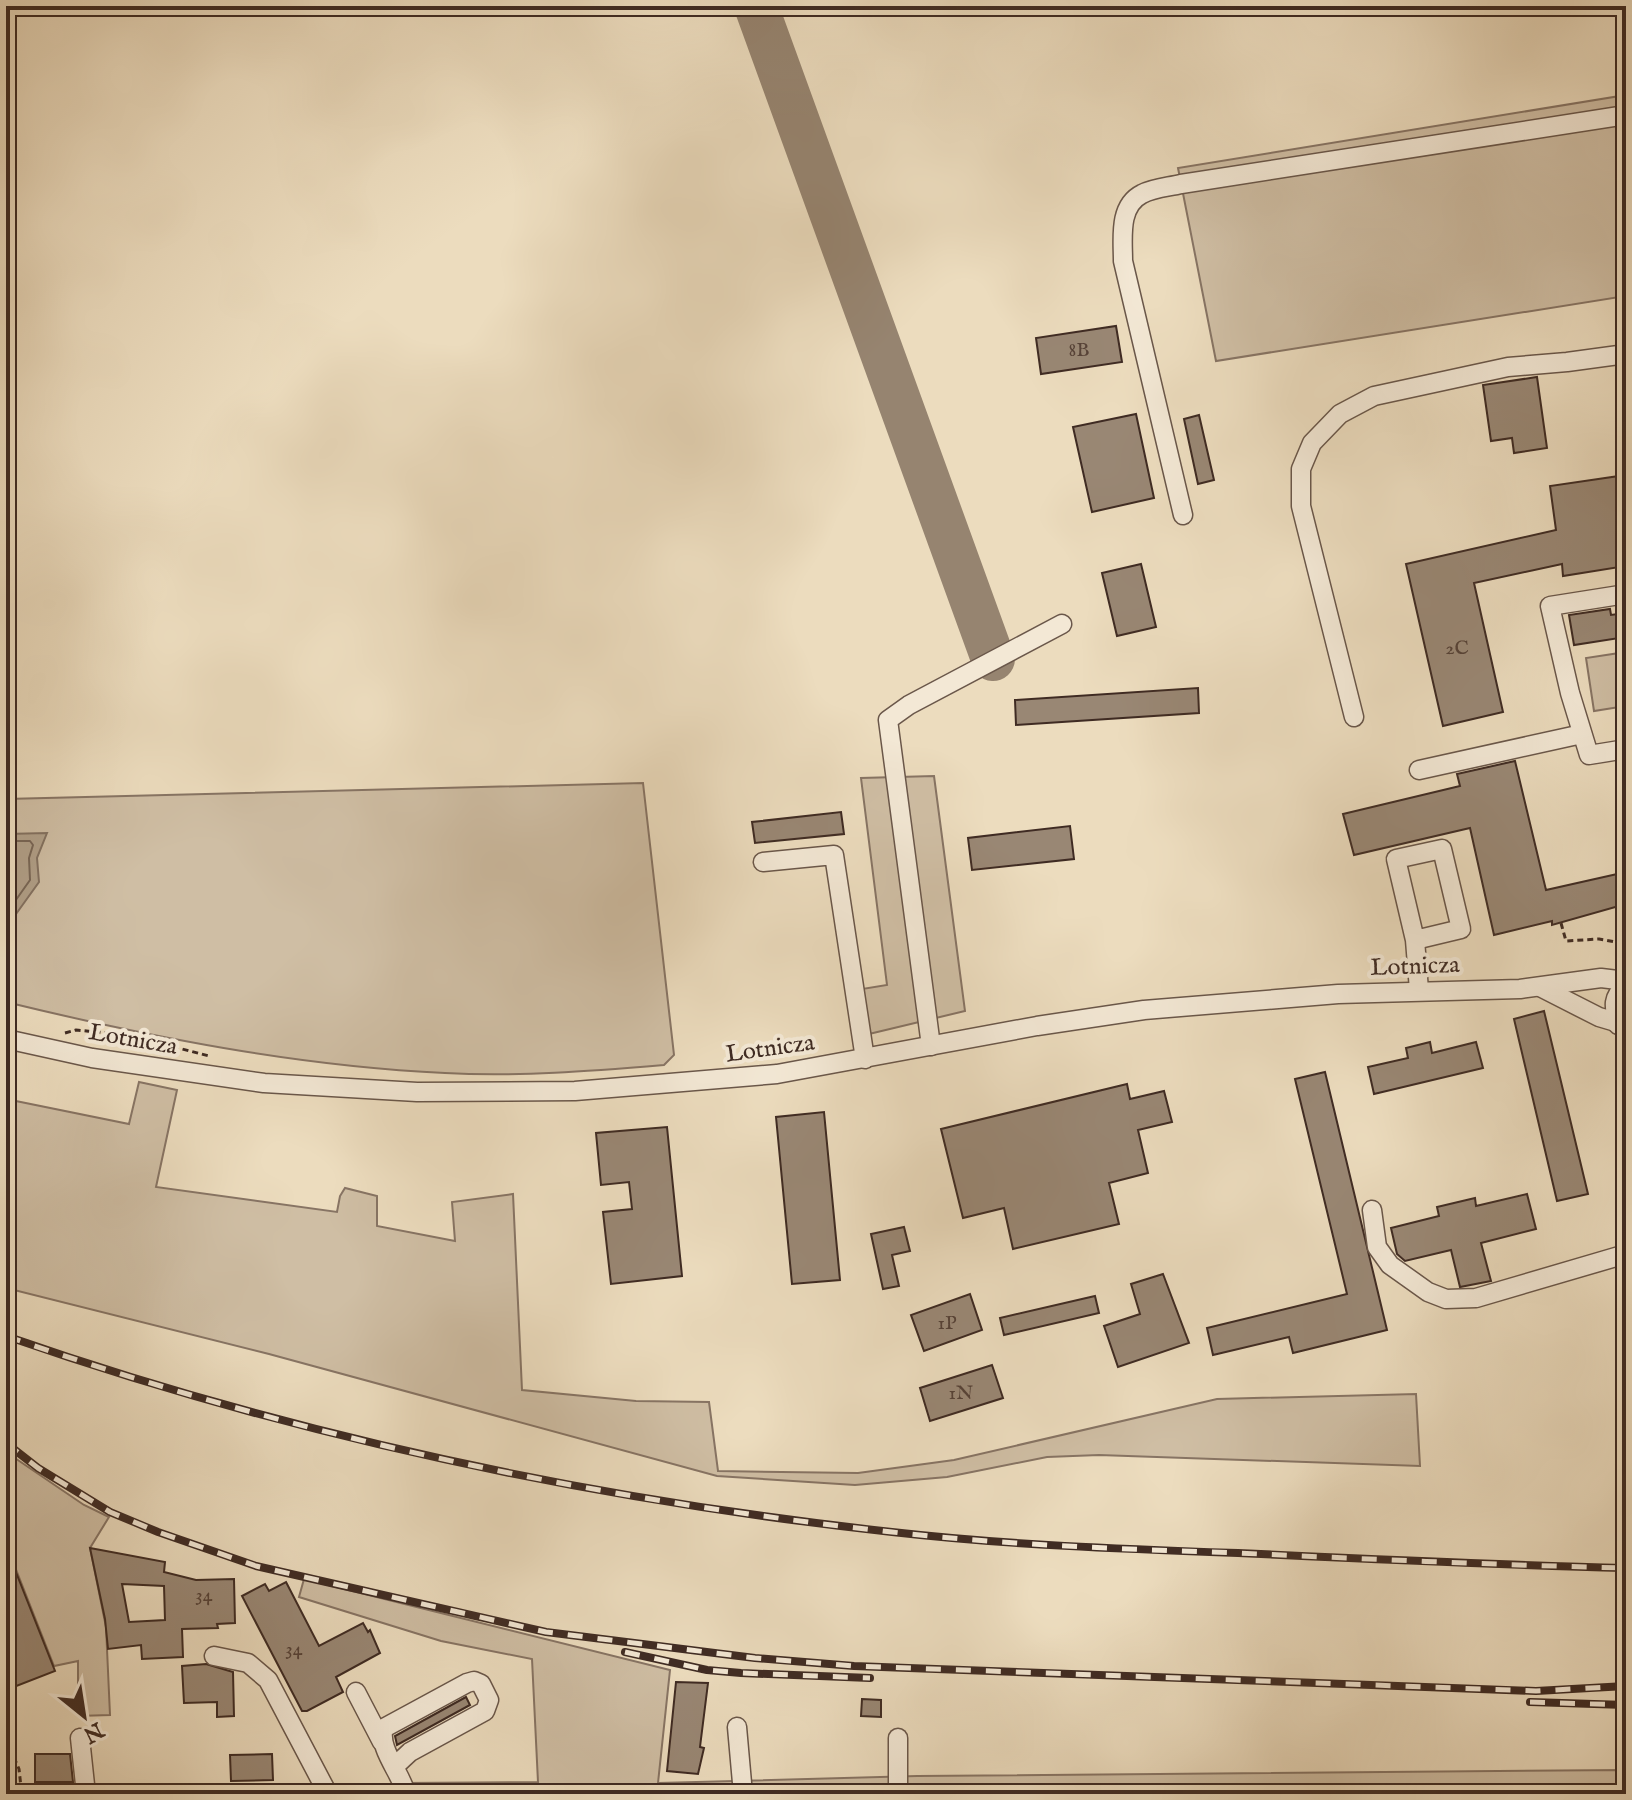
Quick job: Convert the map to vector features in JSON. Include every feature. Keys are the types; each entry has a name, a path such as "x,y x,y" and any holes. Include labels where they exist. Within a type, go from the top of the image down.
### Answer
{"street":[{"path":"1183,515 1123,261 1123,227 1131,203 1142,194 1181,184 1626,115"},
{"path":"1354,717 1301,506 1301,469 1312,443 1340,414 1374,396 1508,367 1626,354"},
{"path":"1626,594 1550,606 1589,755 1626,749"},
{"path":"931,1046 888,720 909,705 1062,624"},
{"path":"1419,770 1582,734"},
{"path":"1415,940 1461,929 1442,849 1396,859 1415,940 1419,990"},
{"path":"763,862 834,855 865,1059"},
{"name":"Lotnicza","path":"6,1039 92,1058 264,1083 496,1094 656,1086 777,1074 1037,1026 1144,1010 1262,998 1540,987 1582,979 1626,983"},
{"path":"1622,1025 1613,1003 1626,983"},
{"name":"Lotnicza","path":"1540,987 1622,1025"},
{"path":"1372,1210 1377,1247 1390,1265 1428,1292 1446,1299 1476,1298 1626,1254"},
{"path":"214,1656 248,1663 268,1680 327,1791"},
{"path":"382,1742 382,1733 389,1724 467,1683 478,1681 486,1692 489,1706 485,1711 410,1752 395,1766"},
{"path":"356,1692 395,1766 399,1790"},
{"path":"737,1727 743,1794"},
{"path":"80,1738 86,1792"},
{"path":"898,1738 898,1794"}],"path":[{"path":"1561,923 1566,941 1599,939 1626,944"},
{"path":"57,1034 76,1030 128,1035 216,1058"},
{"path":"6,1739 19,1769 21,1787"},
{"path":"43,1787 52,1783"},
{"path":"6,1787 71,1787 86,1792 399,1790"}],"shaded area":[{"path":"1626,95 1626,296 1216,361 1178,168"},
{"path":"1626,652 1626,706 1594,711 1586,658"},
{"path":"934,776 965,1011 869,1034 862,989 887,985 861,778"},
{"path":"643,783 674,1055 664,1065 500,1074 334,1064 224,1048 6,1002 6,799"},
{"path":"139,1082 177,1090 156,1187 337,1212 345,1188 377,1196 377,1226 455,1241 452,1202 513,1194 522,1390 636,1401 709,1402 718,1471 858,1473 954,1460 1217,1399 1416,1394 1420,1466 1099,1455 1047,1457 947,1477 855,1485 717,1476 269,1354 6,1288 6,1099 129,1124"},
{"path":"6,1452 84,1505 109,1517 90,1548 106,1627 110,1715 78,1716 78,1661 54,1666 6,1544"},
{"path":"304,1579 670,1670 658,1783 917,1776 1626,1770 1626,1790 1355,1794 406,1794 403,1783 538,1782 532,1659 441,1641 299,1597"}],"water":[{"path":"47,833 37,858 39,882 6,928 6,834"}],"building":[{"path":"1116,326 1122,362 1041,374 1036,338"},
{"path":"1537,377 1547,448 1514,453 1512,438 1491,441 1483,385"},
{"path":"1136,414 1154,498 1092,512 1073,427"},
{"path":"1199,415 1214,480 1198,484 1184,419"},
{"path":"1626,475 1626,566 1563,576 1562,564 1474,583 1503,712 1443,726 1406,564 1556,530 1550,486"},
{"path":"1141,564 1156,627 1117,636 1102,573"},
{"path":"1610,609 1611,615 1626,613 1626,637 1574,645 1569,615"},
{"path":"1198,688 1199,713 1016,725 1015,700"},
{"path":"1515,761 1546,890 1626,872 1626,904 1552,925 1552,921 1494,935 1470,828 1354,855 1343,814 1460,786 1457,774"},
{"path":"841,812 844,834 755,843 752,822"},
{"path":"1070,826 1074,859 972,870 968,838"},
{"path":"1544,1011 1588,1194 1557,1201 1514,1019"},
{"path":"1430,1042 1432,1053 1476,1042 1483,1068 1374,1094 1368,1067 1408,1058 1406,1048"},
{"path":"1325,1072 1387,1330 1293,1353 1289,1337 1213,1355 1207,1328 1347,1294 1295,1079"},
{"path":"1127,1084 1130,1099 1164,1091 1172,1122 1138,1130 1148,1173 1109,1183 1119,1224 1013,1249 1004,1208 963,1218 941,1129"},
{"path":"824,1112 840,1280 792,1284 776,1117"},
{"path":"667,1127 682,1276 611,1284 603,1212 632,1209 629,1182 601,1185 596,1133"},
{"path":"1527,1194 1536,1229 1481,1243 1491,1281 1460,1287 1451,1250 1405,1261 1397,1254 1391,1228 1439,1216 1437,1207 1475,1198 1476,1206"},
{"path":"904,1227 910,1251 892,1255 899,1286 883,1289 871,1234"},
{"path":"1163,1274 1189,1343 1118,1367 1104,1326 1140,1314 1131,1284"},
{"path":"970,1294 982,1330 924,1351 911,1315"},
{"path":"1095,1296 1099,1313 1004,1335 1000,1318"},
{"path":"992,1365 1003,1398 930,1421 920,1388"},
{"path":"6,1547 55,1671 6,1690"},
{"path":"90,1548 165,1562 164,1572 196,1580 234,1579 235,1623 217,1624 218,1628 182,1629 183,1657 142,1659 141,1645 108,1649","holes":["122,1584 164,1586 165,1620 129,1622"]},
{"path":"286,1582 319,1646 363,1623 368,1632 370,1630 380,1653 336,1677 343,1692 307,1711 302,1711 242,1596 265,1584 269,1591"},
{"path":"206,1664 233,1672 234,1716 217,1717 217,1702 184,1703 182,1666"},
{"path":"676,1682 708,1683 700,1747 704,1748 698,1774 667,1771"},
{"path":"466,1697 470,1705 397,1745 395,1736"},
{"path":"862,1699 881,1700 881,1717 861,1716"},
{"path":"35,1754 70,1754 73,1782 35,1782"},
{"path":"272,1754 273,1780 231,1781 230,1755"}],"taxiway":[{"path":"756,6 993,659"}],"tram line":[{"path":"847,1794 1626,1784"},
{"path":"227,1794 806,1788 859,1793"}],"railway":[{"path":"6,1336 114,1372 333,1433 443,1459 667,1502 935,1536 1065,1546 1626,1568"},
{"path":"6,1443 38,1468 110,1512 158,1532 256,1566 546,1632 755,1658 854,1666 1536,1691 1626,1686"},
{"path":"625,1652 707,1670 870,1678"},
{"path":"1530,1702 1626,1705"}]}
